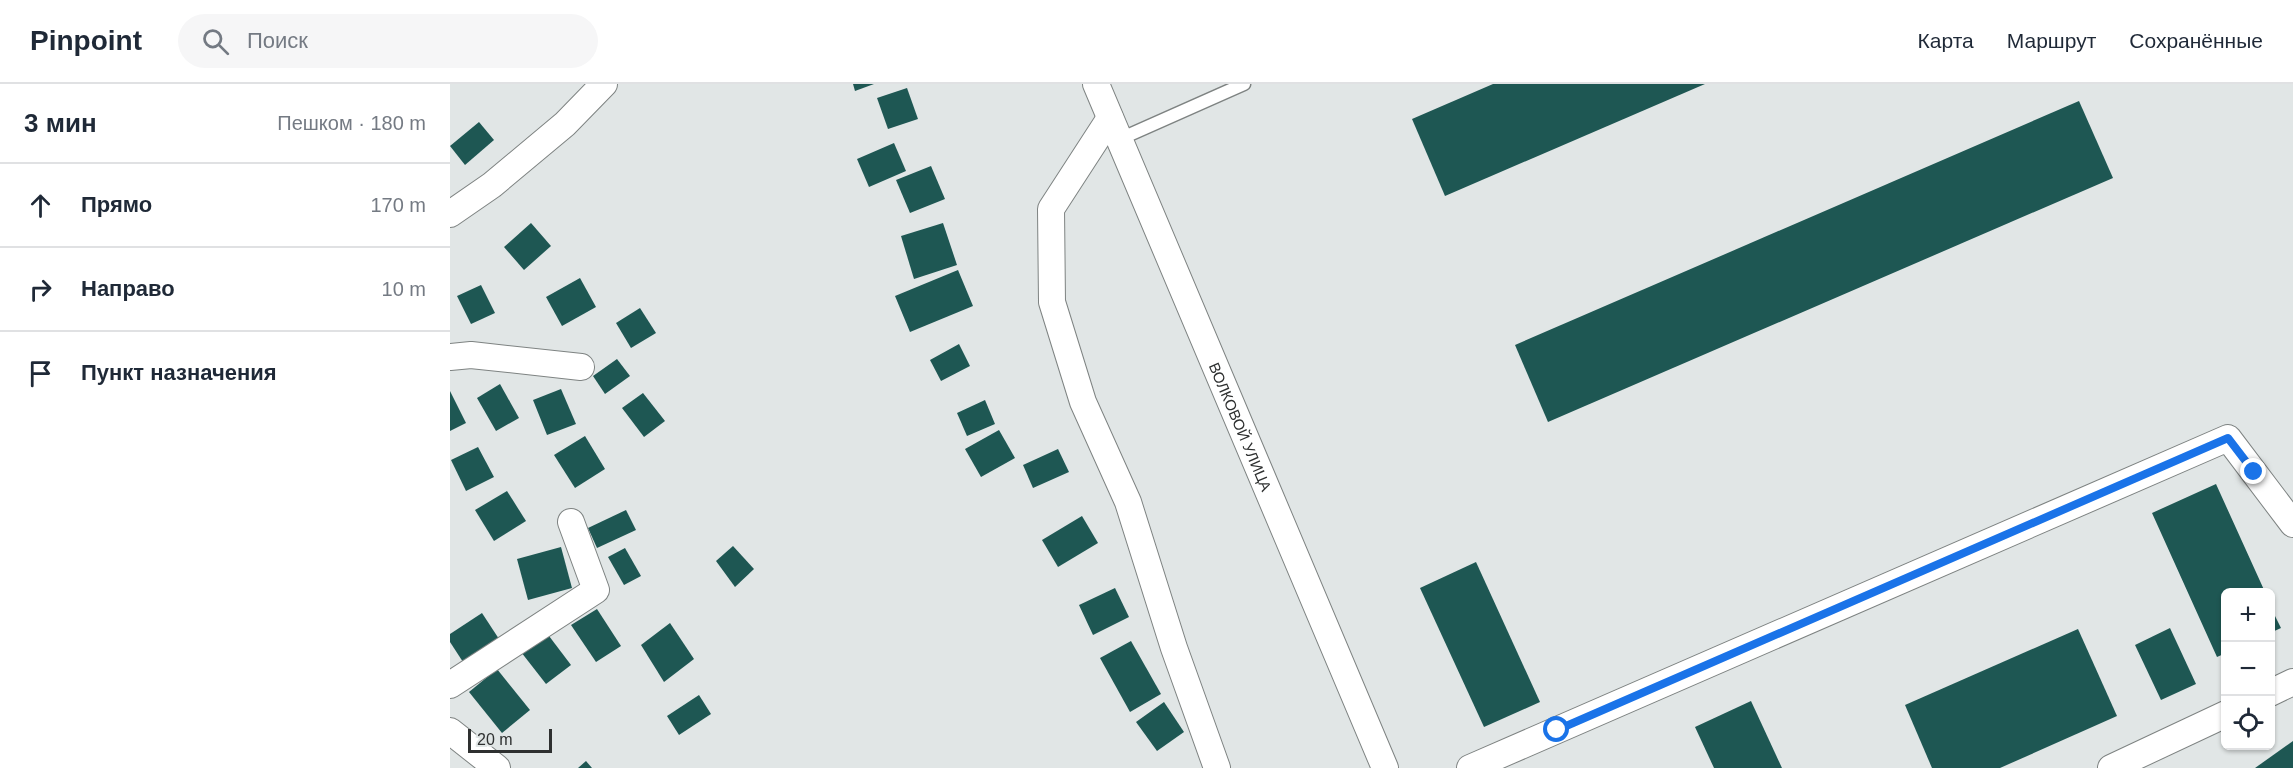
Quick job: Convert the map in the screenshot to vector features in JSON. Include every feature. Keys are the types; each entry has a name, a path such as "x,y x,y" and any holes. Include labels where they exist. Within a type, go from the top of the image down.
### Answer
{"street":[{"path":"450,214 492,185 566,124 604,84"},
{"name":"ВОЛКОВОЙ УЛИЦА","path":"1096,84 1385,768"},
{"path":"1115,129 1051,209 1052,302 1083,402 1128,502 1174,648 1217,768"},
{"path":"450,357 471,355 581,367"},
{"path":"1470,768 2228,438 2293,524"},
{"path":"450,685 596,590 571,522"},
{"path":"2275,691 2293,682"},
{"path":"2111,768 2221,716"},
{"path":"450,731 497,768"}],"lane":[{"path":"1115,129 1244,84"}],"building":[{"path":"853,84 874,84 855,91"},
{"path":"1493,84 1705,84 1445,196 1412,119"},
{"path":"907,88 918,119 888,129 877,98"},
{"path":"2079,101 2113,178 1548,422 1515,345"},
{"path":"479,122 494,140 465,165 450,146"},
{"path":"894,143 906,171 869,187 857,159"},
{"path":"931,166 945,199 910,213 896,180"},
{"path":"531,223 551,246 524,270 504,247"},
{"path":"943,223 957,265 914,279 901,236"},
{"path":"958,270 973,306 910,332 895,296"},
{"path":"580,278 596,307 562,326 546,297"},
{"path":"481,285 495,313 471,324 457,296"},
{"path":"640,308 656,333 631,348 616,323"},
{"path":"959,344 970,366 941,381 930,360"},
{"path":"617,359 630,376 605,394 593,376"},
{"path":"500,384 519,418 496,431 477,398"},
{"path":"561,389 576,424 547,435 533,400"},
{"path":"450,391 466,423 450,431"},
{"path":"643,393 665,421 644,437 622,408"},
{"path":"985,400 995,424 967,436 957,413"},
{"path":"999,430 1015,458 981,477 965,449"},
{"path":"585,436 605,469 575,488 554,455"},
{"path":"478,447 494,477 466,491 451,460"},
{"path":"1058,449 1069,472 1033,488 1023,465"},
{"path":"2216,484 2263,588 2221,588 2221,655 2217,657 2152,513"},
{"path":"507,491 526,521 494,541 475,510"},
{"path":"626,510 636,530 597,548 588,528"},
{"path":"1082,516 1098,543 1058,567 1042,540"},
{"path":"733,546 754,569 735,587 716,561"},
{"path":"561,547 572,588 528,600 517,559"},
{"path":"625,548 641,576 624,585 608,557"},
{"path":"1476,562 1540,702 1484,727 1420,588"},
{"path":"1115,588 1129,617 1093,635 1079,605"},
{"path":"597,609 621,646 596,662 571,625"},
{"path":"482,613 499,639 463,662 450,642 450,634"},
{"path":"2275,616 2281,628 2275,631"},
{"path":"670,623 694,659 664,682 641,645"},
{"path":"2170,628 2196,684 2161,700 2135,645"},
{"path":"2078,629 2117,716 2000,768 1932,768 1905,705"},
{"path":"546,632 571,665 546,684 521,652"},
{"path":"1131,641 1161,694 1130,712 1100,658"},
{"path":"497,669 530,710 502,733 469,692"},
{"path":"699,695 711,714 679,735 667,716"},
{"path":"1751,701 1782,768 1714,768 1695,727"},
{"path":"1164,702 1184,732 1157,751 1136,722"},
{"path":"2293,741 2293,768 2255,768"},
{"path":"586,761 592,768 578,768"}],"route":[{"path":"1557,730 2228,438 2254,472"}]}
